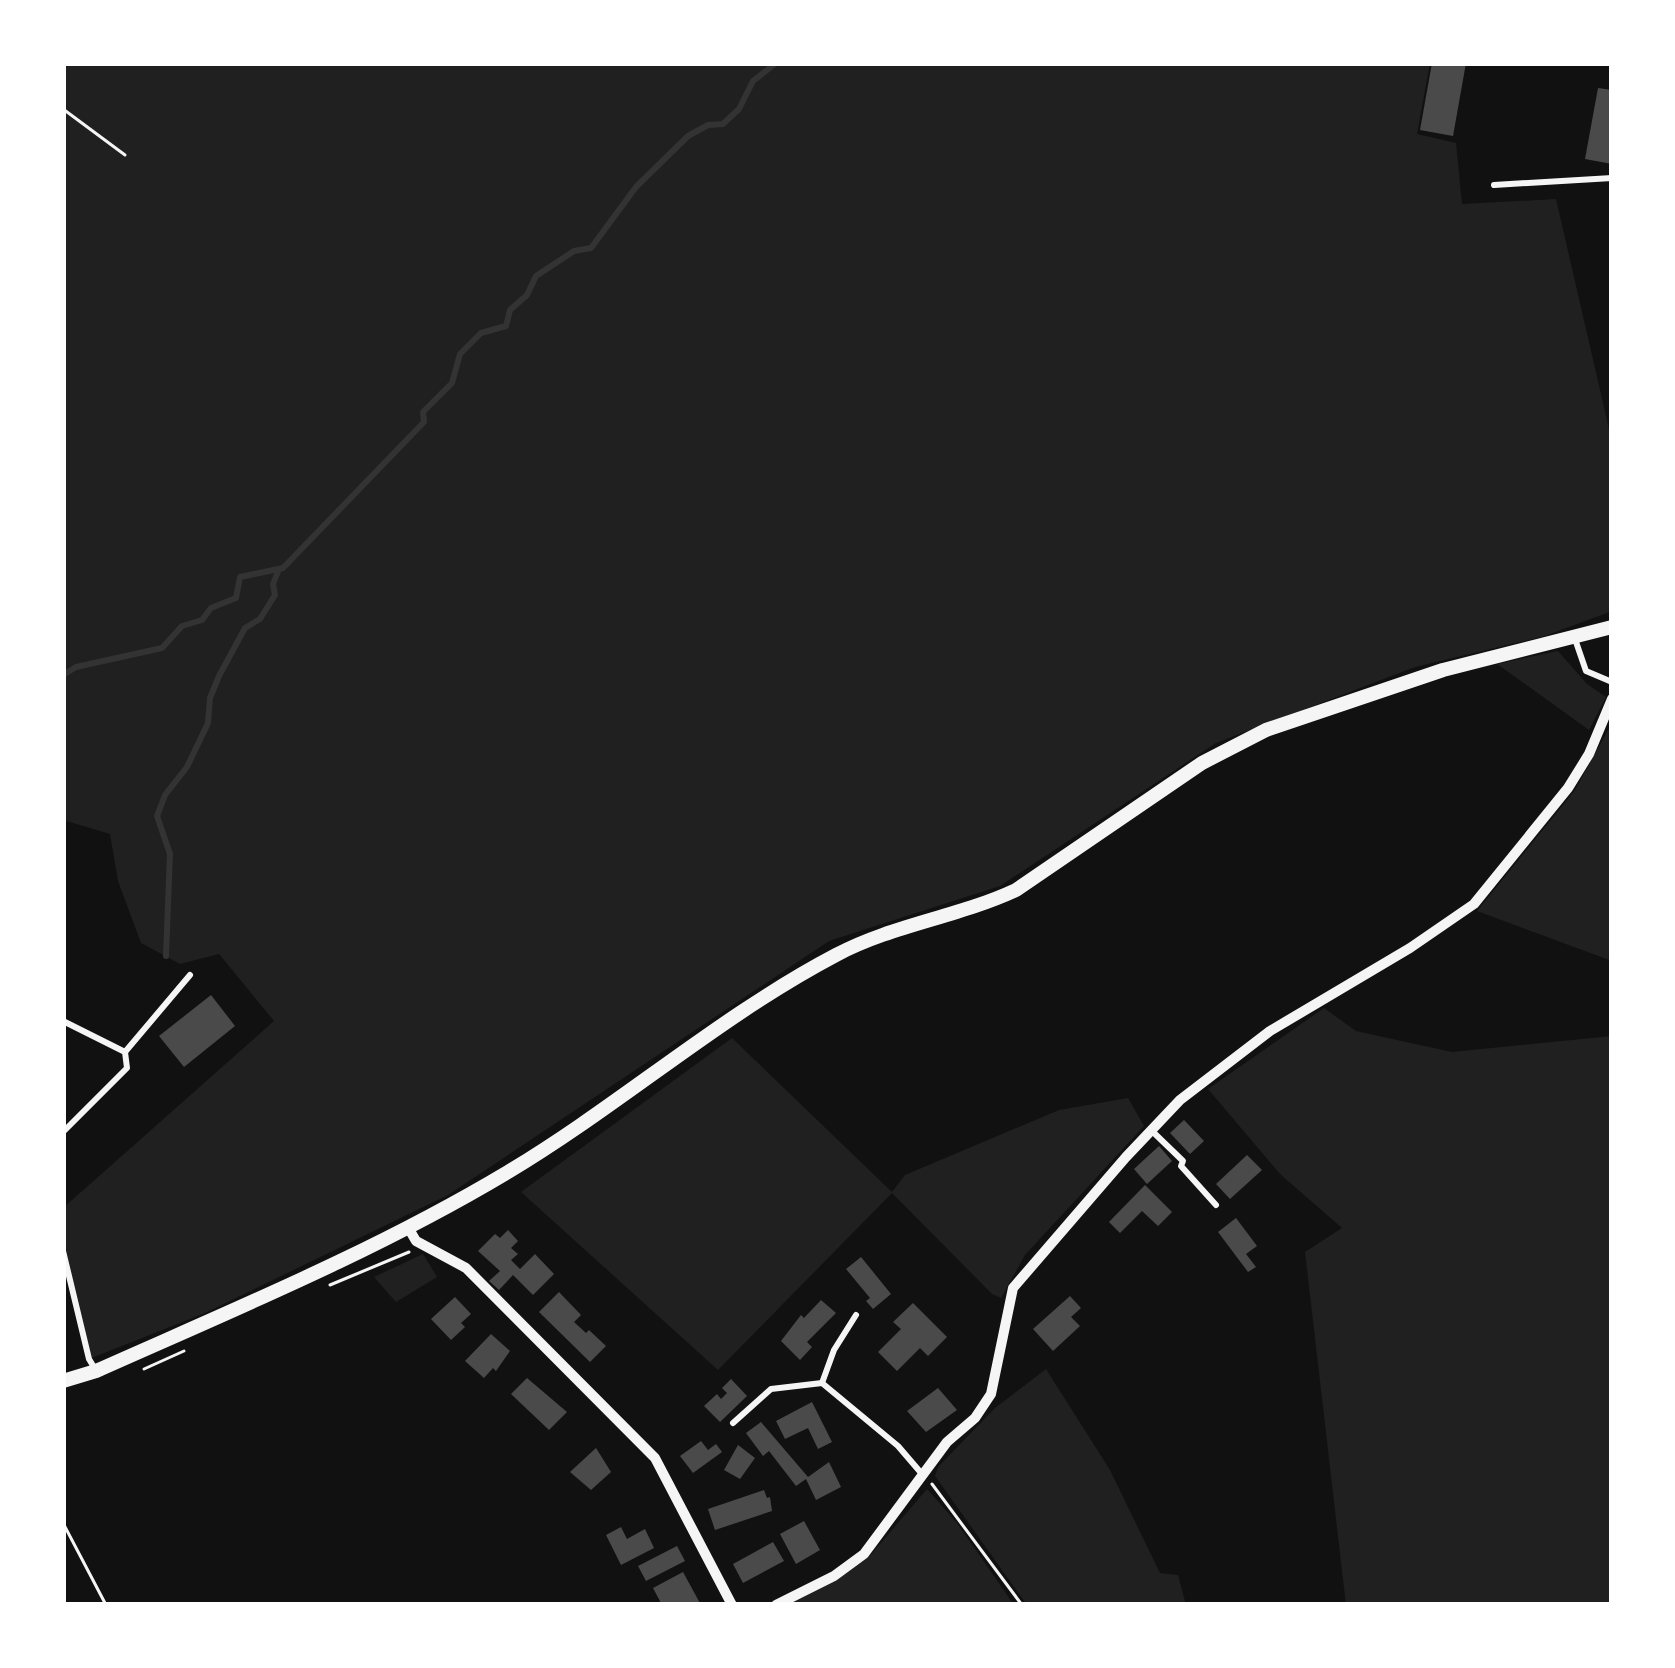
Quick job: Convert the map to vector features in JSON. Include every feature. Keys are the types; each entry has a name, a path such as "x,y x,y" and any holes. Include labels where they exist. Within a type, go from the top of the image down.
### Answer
{"street":[{"path":"63,1381 96,1371 409,1229 511,1171 832,957 862,942 977,908 1016,890 1236,744 1443,670 1612,627"},
{"path":"776,1605 864,1554 947,1442 975,1418 991,1394 1013,1288 1180,1100 1270,1031 1474,904 1568,788 1612,700"},
{"path":"409,1229 416,1241 466,1268 656,1458 733,1605"}],"lane":[{"path":"1494,185 1612,178"},
{"path":"1575,639 1586,671 1612,682"},
{"path":"63,1132 127,1068 125,1052 190,975"},
{"path":"63,1022 125,1052"},
{"path":"1152,1131 1183,1161 1180,1166 1216,1205"},
{"path":"63,1251 96,1371"},
{"path":"822,1383 834,1350 856,1315"},
{"path":"733,1423 771,1389 822,1383 898,1446 922,1474"}],"path":[{"path":"63,109 125,154"},
{"path":"375,1269 398,1258"},
{"path":"922,1474 962,1520 1022,1605"},
{"path":"63,1523 106,1605"}],"shaded area":[{"path":"63,63 1430,63 1417,134 1456,143 1462,204 1556,199 1612,442 1612,611 1545,636 1415,667 1216,743 1000,886 829,941 448,1195 205,1313 89,1359 63,1251 63,1208 274,1021 219,954 180,964 141,943 118,881 110,834 63,820"},
{"path":"1558,651 1587,684 1606,697 1589,730 1497,664"},
{"path":"1612,723 1612,961 1477,911 1575,790"},
{"path":"1324,1008 1356,1031 1452,1052 1612,1036 1612,1605 1346,1605 1305,1252 1342,1228 1280,1174 1208,1089"},
{"path":"732,1038 892,1192 905,1175 1059,1110 1128,1098 1144,1126 1025,1255 1001,1298 892,1193 718,1370 521,1192"},
{"path":"423,1254 437,1277 396,1302 374,1277"},
{"path":"1046,1369 1110,1470 1160,1573 1178,1575 1186,1605 1027,1605 935,1476 938,1467 995,1408"},
{"path":"927,1489 1014,1605 786,1605 868,1558"}],"building":[{"path":"1432,63 1466,63 1453,136 1420,130"},
{"path":"1598,88 1612,90 1612,164 1585,159"},
{"path":"211,995 235,1026 184,1067 159,1036"},
{"path":"1184,1120 1204,1141 1190,1154 1170,1133"},
{"path":"1159,1146 1172,1161 1147,1184 1134,1169"},
{"path":"1247,1155 1262,1170 1230,1199 1216,1184"},
{"path":"1145,1185 1172,1212 1158,1226 1142,1211 1120,1233 1109,1222"},
{"path":"1236,1218 1257,1246 1246,1254 1256,1267 1248,1272 1218,1232"},
{"path":"508,1230 518,1241 511,1248 518,1254 511,1260 520,1269 535,1254 554,1274 533,1295 513,1275 499,1290 489,1281 500,1271 478,1251 495,1234 500,1238"},
{"path":"861,1257 891,1294 873,1309 866,1301 870,1298 846,1269"},
{"path":"559,1292 581,1315 574,1322 606,1346 590,1362 539,1312"},
{"path":"1070,1296 1081,1308 1071,1317 1080,1326 1053,1351 1033,1329"},
{"path":"455,1297 471,1314 451,1340 431,1319"},
{"path":"821,1300 836,1313 807,1342 812,1347 800,1360 781,1341 801,1315 804,1318"},
{"path":"913,1303 947,1337 928,1356 920,1348 897,1371 878,1352 901,1329 893,1322"},
{"path":"491,1334 510,1351 496,1371 493,1368 484,1378 465,1361"},
{"path":"527,1378 567,1412 549,1430 511,1394"},
{"path":"731,1379 747,1396 720,1422 704,1406 717,1394 721,1399 727,1393 722,1388"},
{"path":"938,1388 957,1410 926,1432 907,1411"},
{"path":"812,1402 832,1442 818,1449 808,1428 785,1439 776,1421"},
{"path":"761,1422 808,1477 829,1462 841,1487 816,1500 806,1479 796,1486 769,1451 763,1456 746,1433"},
{"path":"701,1441 708,1450 716,1444 722,1452 693,1473 680,1456"},
{"path":"738,1445 755,1458 740,1479 724,1470"},
{"path":"596,1448 611,1472 591,1490 570,1472"},
{"path":"764,1490 772,1511 715,1530 708,1509"},
{"path":"804,1521 820,1550 796,1564 780,1534"},
{"path":"621,1527 627,1539 645,1529 654,1548 621,1565 606,1535"},
{"path":"773,1542 784,1561 743,1583 733,1564"},
{"path":"677,1546 685,1561 646,1581 638,1566"},
{"path":"683,1572 701,1605 662,1605 653,1588"}],"waterway":[{"path":"63,675 76,667 162,648 182,626 202,620 211,608 236,598 240,577 283,568 424,422 423,412 452,383 460,354 481,333 506,326 510,310 527,295 536,276 574,251 591,248 636,187 688,136 708,125 723,124 739,109 753,81 776,63"},
{"path":"166,956 170,854 157,816 208,723 210,698 219,676 245,628 260,619 275,595 273,584 279,569"}]}
